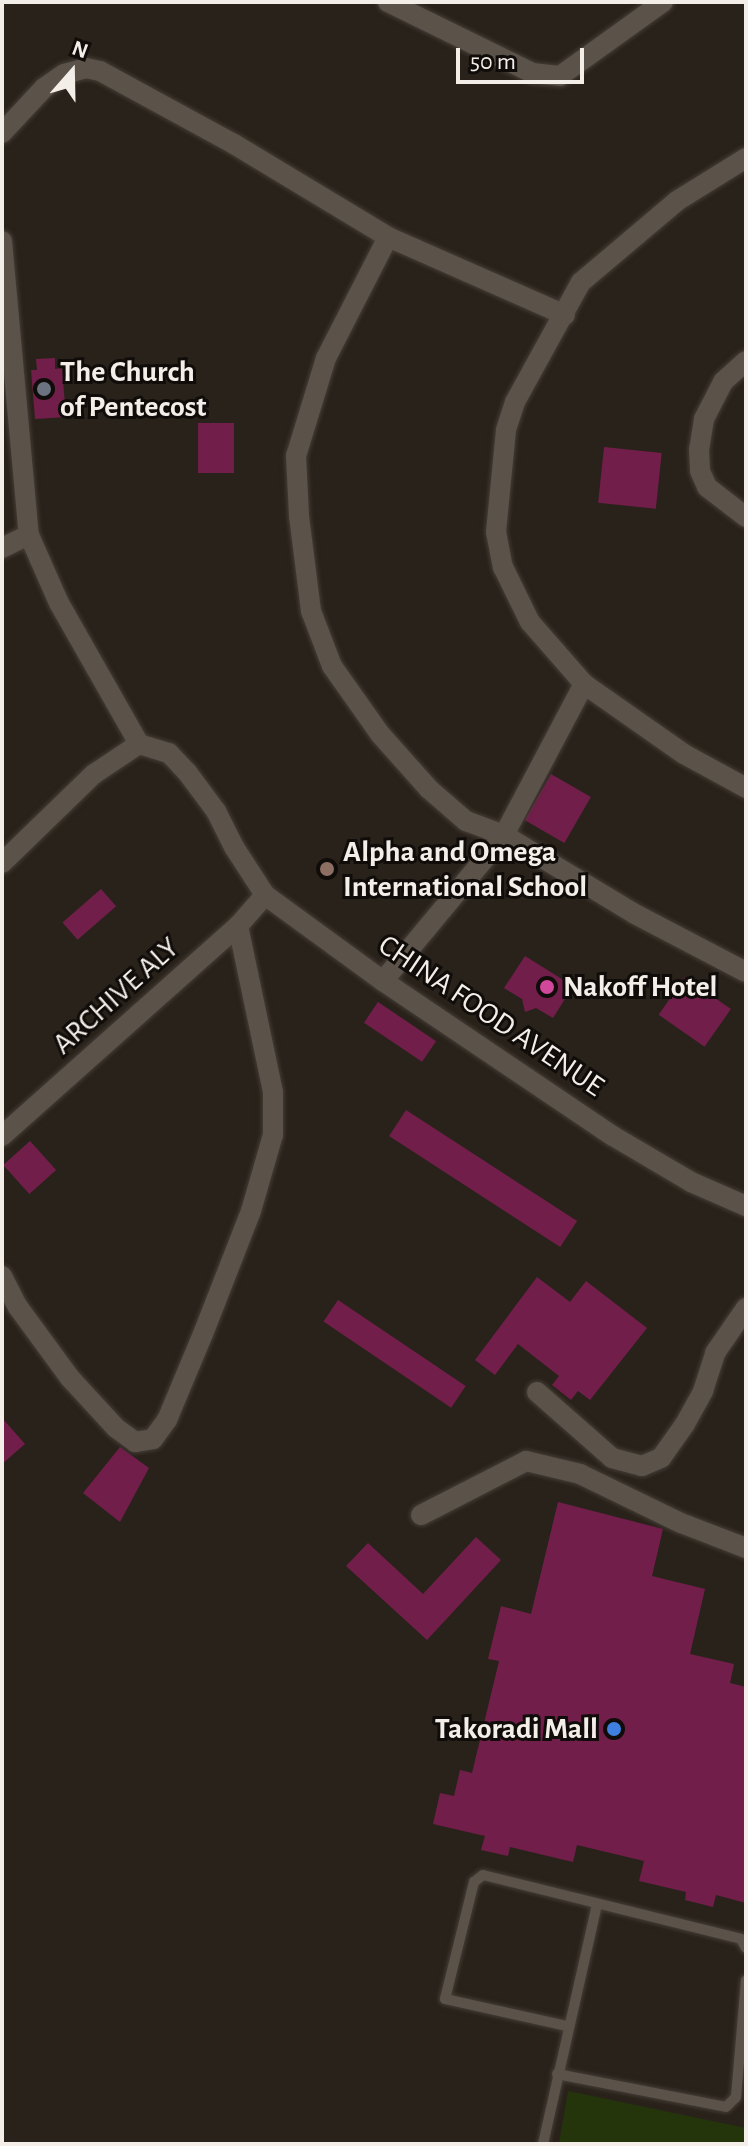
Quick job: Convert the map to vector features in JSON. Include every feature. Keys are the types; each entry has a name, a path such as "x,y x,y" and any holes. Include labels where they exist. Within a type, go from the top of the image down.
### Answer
{"street":[{"path":"388,2 532,73 560,76 663,2"},
{"path":"2,133 44,88 64,74 86,68 100,71 225,139 388,237 565,315"},
{"path":"746,158 677,201 581,282 515,402 506,430 496,532 503,567 530,622 584,684 684,754 746,788"},
{"path":"388,237 326,358 296,456 299,516 311,611 332,666 380,734 429,789 466,821 504,835 635,914 746,972"},
{"path":"2,241 29,535 59,603 139,744 94,774 2,863"},
{"path":"746,361 723,382 704,419 699,450 700,471 707,487 746,517"},
{"path":"2,548 29,535"},
{"path":"383,981 504,835 584,684"},
{"name":"CHINA FOOD AVENUE","path":"139,744 169,753 187,772 216,811 234,847 265,895 383,981 613,1136 691,1182 746,1206"},
{"name":"ARCHIVE ALY","path":"2,1136 238,926 265,895"},
{"path":"2,1276 18,1307 70,1378 116,1428 135,1442 153,1439 167,1420 209,1320 251,1211 273,1135 273,1092 238,926"},
{"path":"537,1392 612,1458 642,1466 661,1458 685,1424 703,1391 715,1353 746,1308"},
{"path":"421,1515 526,1461 580,1474 681,1523 746,1548"}],"lane":[{"path":"567,2026 445,1999 474,1882 483,1875 741,1939 746,1948"},
{"path":"543,2144 567,2026 597,1904"},
{"path":"557,2074 726,2107 736,2097 746,1980"}],"green space":[{"path":"568,2091 746,2128 746,2144 559,2144"}],"building":[{"path":"55,358 55,369 62,368 66,417 35,419 31,370 37,370 36,359"},
{"path":"198,423 234,423 234,473 198,473"},
{"path":"604,447 662,453 656,509 598,503"},
{"path":"551,774 591,797 564,843 524,820"},
{"path":"101,889 116,906 78,940 63,922"},
{"path":"525,956 573,986 553,1018 536,1008 525,1012 522,999 504,988"},
{"path":"685,977 731,1009 704,1047 659,1015"},
{"path":"378,1002 436,1041 422,1062 364,1023"},
{"path":"406,1110 577,1221 560,1247 389,1136"},
{"path":"30,1141 56,1170 29,1194 3,1165"},
{"path":"537,1277 570,1302 586,1281 647,1328 590,1400 578,1391 571,1400 552,1385 559,1376 518,1344 495,1375 475,1360"},
{"path":"338,1300 466,1386 451,1408 323,1322"},
{"path":"2,1418 25,1444 2,1464"},
{"path":"120,1447 149,1468 120,1522 83,1493"},
{"name":"Takoradi Mall","path":"558,1502 663,1529 652,1576 705,1589 690,1654 734,1664 730,1683 746,1687 746,1903 716,1895 713,1907 685,1900 686,1892 639,1881 644,1861 577,1845 573,1862 510,1847 508,1856 481,1850 485,1836 433,1824 440,1793 454,1796 460,1770 472,1773 499,1661 488,1659 501,1606 531,1614"},
{"path":"476,1537 501,1560 427,1640 346,1566 368,1543 423,1594"}],"place":[{"name":"The Church of Pentecost","path":"44,389"},
{"name":"Alpha and Omega International School","path":"327,869"},
{"name":"Nakoff Hotel","path":"547,987"},
{"name":"Takoradi Mall","path":"614,1729"}]}
